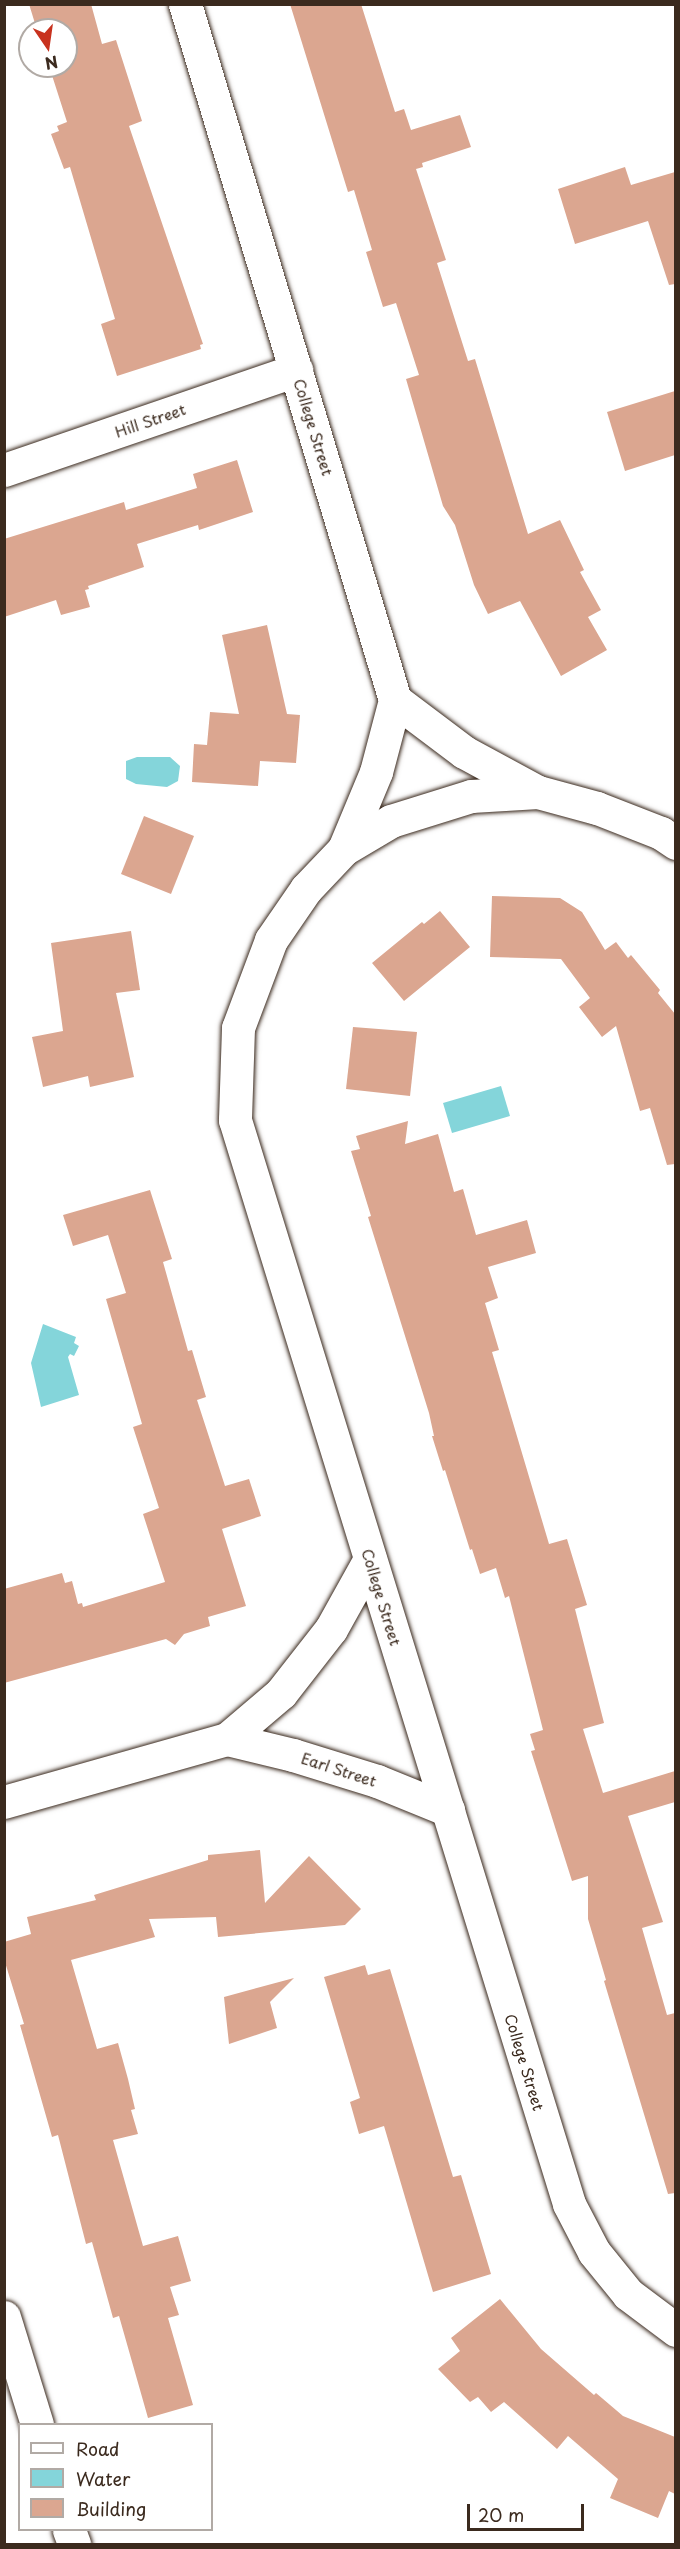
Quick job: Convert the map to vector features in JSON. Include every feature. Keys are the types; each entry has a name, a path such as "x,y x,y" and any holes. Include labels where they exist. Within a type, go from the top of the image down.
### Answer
{"street":[{"name":"College Street","path":"185,4 395,700 376,772 344,849"},
{"name":"Hill Street","path":"4,470 297,370"},
{"path":"395,700 464,752 538,792 597,808 661,833 675,843"},
{"name":"College Street","path":"538,792 471,795 392,820 344,849 306,889 271,940 238,1028 235,1120 569,2204 594,2252 628,2294 675,2330"},
{"path":"4,1802 227,1738 281,1693 331,1629 370,1559"},
{"name":"Earl Street","path":"227,1738 293,1755 377,1781 448,1810"},
{"path":"4,2317 37,2423"}],"water":[{"path":"137,757 170,757 180,766 178,781 167,787 136,784 126,779 126,761"},
{"path":"501,1086 510,1116 452,1133 443,1103"},
{"path":"43,1324 76,1337 74,1343 79,1346 74,1356 70,1354 68,1357 79,1395 41,1407 31,1363"}],"building":[{"path":"29,4 91,4 102,44 116,40 142,121 129,126 203,344 200,345 201,349 117,376 101,324 115,319 70,167 64,169 51,134 59,131 57,126 67,122 53,78 78,78 78,18 33,18"},
{"path":"290,4 361,4 395,112 404,109 411,130 460,115 471,147 422,163 423,167 416,169 446,260 437,263 468,361 475,359 528,534 560,520 584,570 580,572 601,610 588,617 607,650 561,676 520,601 488,614 474,585 455,525 443,506 406,379 419,375 396,303 383,307 366,252 372,250 354,190 348,192"},
{"path":"625,167 631,185 675,172 675,284 669,285 648,221 575,244 558,189"},
{"path":"675,391 675,455 625,471 607,412"},
{"path":"237,460 253,512 199,530 198,525 137,544 144,567 88,586 89,589 85,590 90,607 61,615 56,600 4,617 4,539 124,502 126,510 197,488 193,474"},
{"path":"267,625 287,714 300,715 296,763 260,761 258,786 192,782 194,744 207,745 210,712 239,714 222,635"},
{"path":"144,816 194,836 171,894 121,874"},
{"path":"492,896 560,898 582,912 605,950 616,942 628,958 631,955 660,990 658,993 675,1014 675,1164 667,1165 650,1108 640,1111 616,1026 602,1037 579,1007 590,998 561,959 490,957"},
{"path":"440,911 470,947 404,1001 372,963 422,922 424,924"},
{"path":"131,931 140,990 116,993 134,1077 90,1087 88,1076 43,1087 32,1037 63,1031 51,943"},
{"path":"353,1027 417,1032 410,1096 346,1089"},
{"path":"408,1121 405,1144 438,1134 454,1192 463,1189 476,1235 527,1220 536,1253 488,1267 498,1298 485,1303 499,1350 492,1352 549,1544 567,1539 587,1605 575,1609 604,1723 583,1729 603,1793 675,1771 675,1802 628,1816 663,1922 642,1928 667,2015 675,2013 675,2193 668,2194 604,1981 606,1980 588,1919 588,1876 572,1881 531,1751 535,1750 530,1734 543,1730 509,1596 505,1598 496,1568 480,1574 472,1549 470,1550 432,1436 434,1436 429,1413 368,1217 371,1216 351,1151 360,1149 356,1136"},
{"path":"150,1190 172,1259 163,1262 188,1351 192,1350 206,1397 197,1400 225,1486 249,1479 261,1516 222,1529 246,1606 208,1617 210,1626 184,1634 175,1645 166,1639 4,1683 4,1589 62,1573 65,1583 72,1581 78,1604 82,1603 83,1607 165,1582 143,1514 159,1508 133,1427 142,1424 106,1299 126,1293 108,1235 73,1246 63,1215"},
{"path":"260,1850 265,1903 309,1856 361,1909 345,1925 218,1937 216,1917 149,1919 155,1937 71,1960 97,2049 118,2043 128,2079 135,2109 131,2110 138,2134 113,2140 143,2246 178,2236 191,2281 170,2287 179,2315 168,2318 193,2405 148,2418 119,2316 113,2318 92,2242 86,2244 58,2135 52,2137 20,2025 24,2024 4,1959 4,1942 31,1934 27,1917 96,1900 94,1895 208,1860 208,1855"},
{"path":"365,1965 368,1975 390,1969 453,2177 461,2175 491,2274 433,2292 384,2126 359,2134 350,2102 360,2098 324,1977"},
{"path":"294,1978 270,2002 277,2028 229,2044 224,1997"},
{"path":"500,2299 541,2349 594,2395 596,2393 623,2416 675,2437 675,2494 669,2491 658,2518 610,2498 618,2479 568,2436 557,2449 504,2402 491,2412 478,2397 470,2402 438,2369 460,2351 451,2338"}]}
